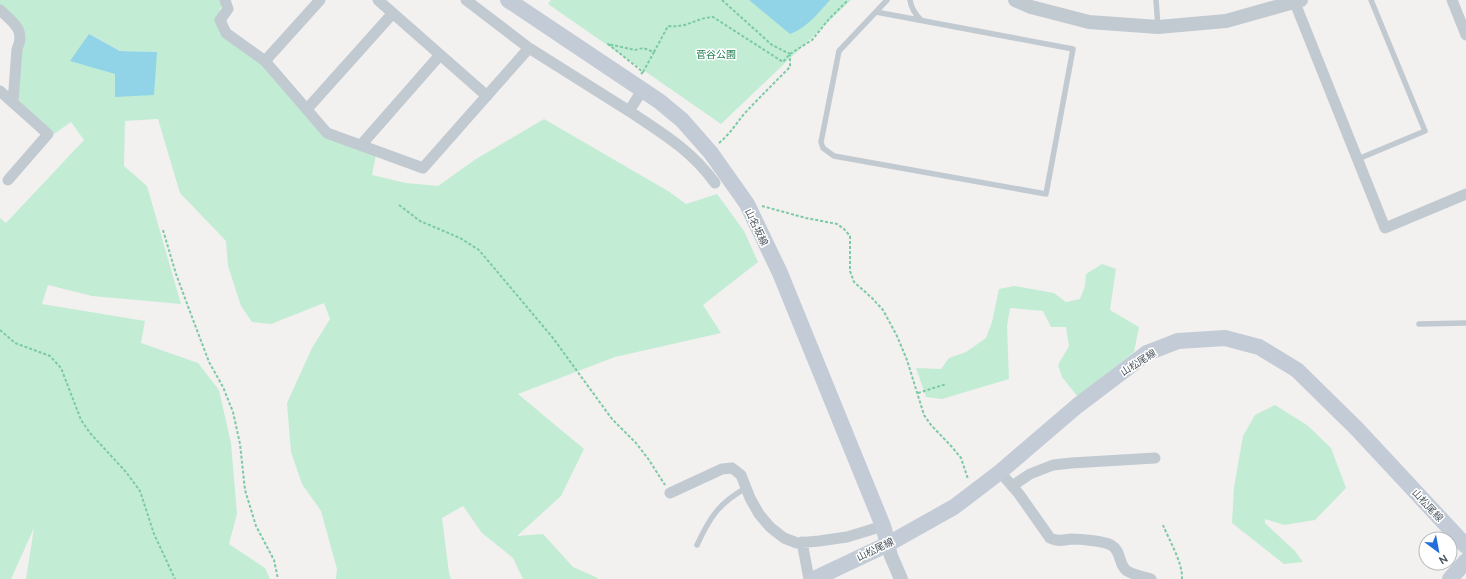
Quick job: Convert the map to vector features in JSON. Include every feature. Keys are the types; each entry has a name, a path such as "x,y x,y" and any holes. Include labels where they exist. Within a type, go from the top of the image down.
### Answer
{"main road":[{"name":"山名坂線","path":"508,0 643,90 682,120 711,152 747,204 780,273 883,526 888,544"},
{"name":"山松尾線","path":"814,579 888,544 941,515 973,494 1077,406 1147,354 1178,341 1225,338 1259,347 1297,370 1357,429 1466,546"},
{"path":"1450,579 1466,561"}],"street":[{"path":"236,0 226,5 220,20 226,33 265,61 327,133 423,168 529,48"},
{"path":"265,61 320,0"},
{"path":"378,0 487,96"},
{"path":"466,0 529,48 629,111 678,144 704,167 716,183"},
{"path":"1015,0 1031,7 1089,22 1158,27 1226,21 1298,1 1385,228 1466,194"},
{"path":"1452,0 1466,35"},
{"path":"0,10 17,26 21,42 17,49 13,103"},
{"path":"307,109 393,13"},
{"path":"361,145 440,55"},
{"path":"629,111 643,90"},
{"path":"0,91 48,134 8,180"},
{"path":"1012,486 1030,474 1053,465 1155,458"},
{"path":"670,493 722,469 732,468 741,475 750,498 759,514 770,527 784,538 797,543 819,542 847,537 883,526"},
{"path":"1000,472 1050,538 1054,541 1073,539 1101,542 1111,545 1117,550 1122,566 1126,571 1151,579"},
{"path":"802,542 809,579"},
{"path":"888,544 891,556 901,579"}],"lane":[{"path":"876,12 1073,49 1046,194 834,156 823,148 821,142 839,51 887,0"},
{"path":"910,0 910,4 922,21"},
{"path":"1156,0 1158,27"},
{"path":"1358,159 1424,131 1371,0"},
{"path":"1419,324 1466,323"},
{"path":"697,545 708,522 716,511 732,496 746,488"}],"path":[{"path":"722,0 772,45 790,54"},
{"path":"643,90 639,76 643,72 668,26 678,27 692,24 703,18 713,17 783,62 790,54 812,40 829,19 848,0"},
{"path":"643,72 608,44 635,50 643,48 654,52"},
{"path":"716,145 726,137 738,121 761,96 790,68 790,54"},
{"path":"747,204 759,205 806,218 837,224 850,236 850,271 854,282 883,310 897,336 907,360 924,415 931,425 961,458 973,494"},
{"path":"399,205 420,221 455,235 479,250 553,338 612,419 645,454 670,493"},
{"path":"163,230 176,274 209,362 223,387 232,412 240,444 246,490 256,526 274,560 278,579"},
{"path":"0,330 15,343 50,356 61,368 81,420 90,433 126,472 140,491 154,534 175,579"},
{"path":"918,393 946,384"},
{"path":"1163,525 1179,561 1182,579"}],"green space":[{"path":"0,0 221,0 222,4 216,21 259,61 315,125 376,155 372,175 406,183 438,186 476,159 544,119 668,191 686,204 717,194 744,231 758,262 703,305 721,333 615,357 518,394 584,449 561,496 517,536 543,534 573,567 598,578 523,579 513,558 482,533 463,506 442,518 451,579 336,579 337,569 321,511 302,484 291,452 287,403 312,348 330,319 324,303 271,324 252,322 241,306 228,266 226,241 180,193 158,119 125,121 124,166 147,186 181,304 92,296 48,285 42,304 145,321 141,343 198,363 219,390 231,443 237,514 229,544 265,568 270,579 26,579 34,528 11,579 0,579 0,218 6,223 84,140 71,122 54,134 21,105 17,95 20,50 23,50 25,41 24,33 0,5","holes":["89,34 120,51 156,52 115,97 115,74"]},
{"name":"菅谷公園","path":"551,0 851,0 721,124 548,4"},
{"path":"1102,264 1116,269 1110,310 1139,327 1134,352 1078,397 1062,377 1058,365 1069,346 1066,327 1051,327 1043,311 1010,308 1007,326 1009,379 942,399 926,397 916,368 941,369 949,358 966,352 986,338 992,322 999,289 1014,286 1054,293 1066,302 1080,299 1085,286 1086,274"},
{"path":"1275,405 1307,425 1331,448 1346,488 1315,520 1284,525 1265,519 1265,523 1295,551 1303,562 1284,564 1232,523 1234,487 1243,436 1255,415"}],"water":[{"path":"749,0 830,0 807,24 790,34"},
{"path":"89,34 120,51 157,52 154,95 115,97 115,74 70,61"}]}
